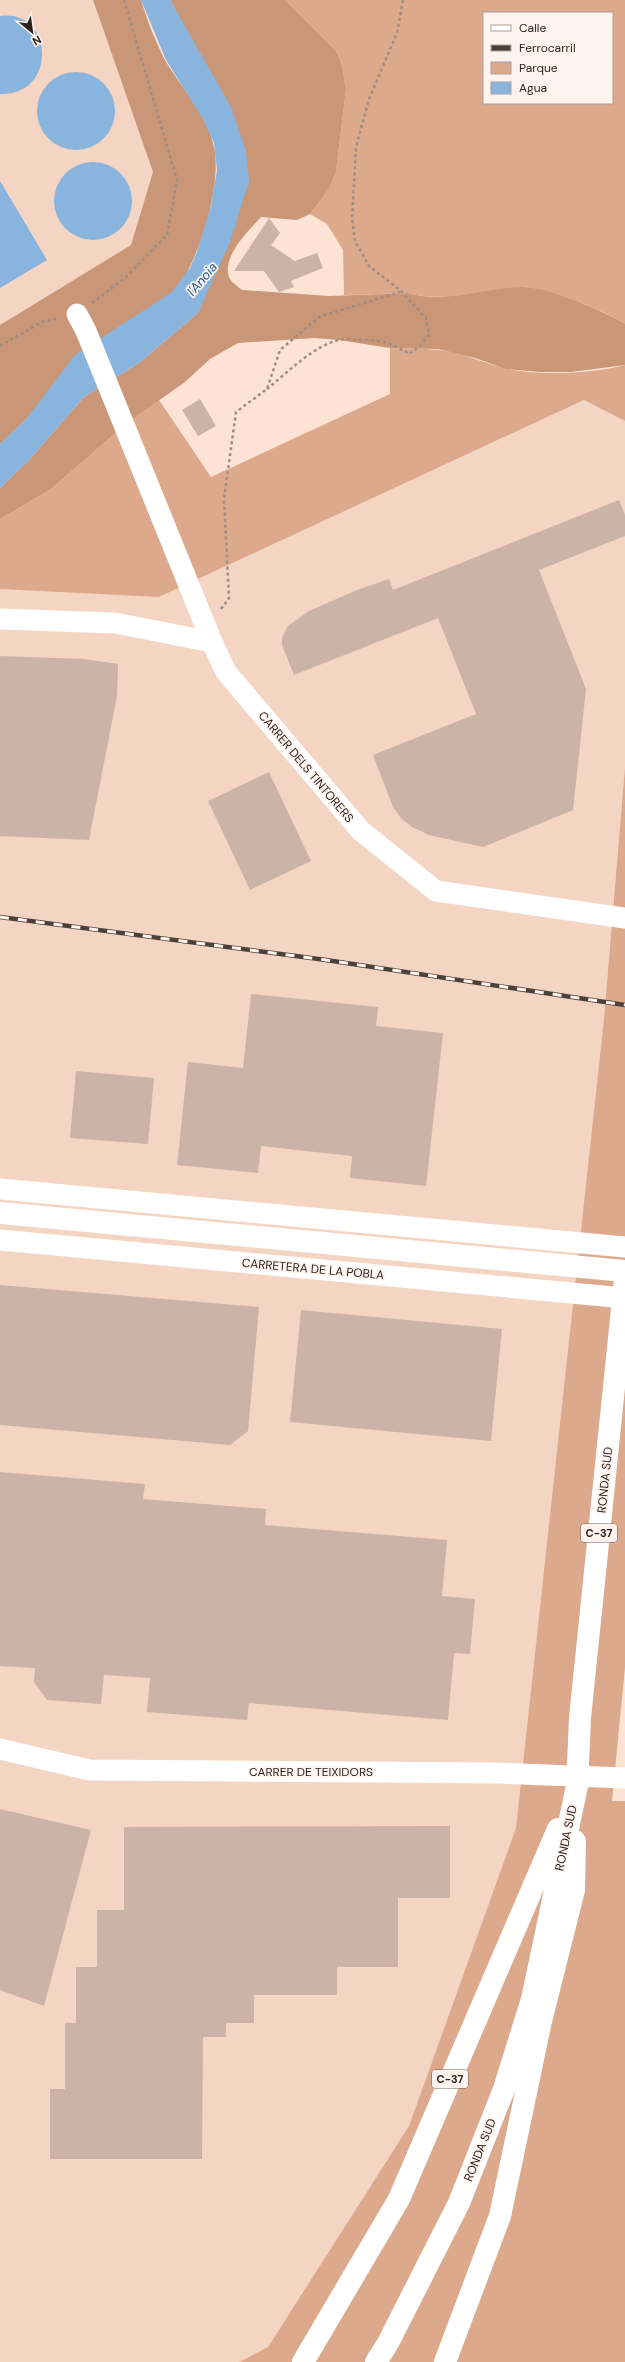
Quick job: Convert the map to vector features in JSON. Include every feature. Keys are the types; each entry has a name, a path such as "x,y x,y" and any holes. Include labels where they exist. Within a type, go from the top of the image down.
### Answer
{"main road":[{"path":"0,1214 588,1266 625,1271"},
{"name":"RONDA SUD","path":"376,2362 388,2343 459,2203 504,2089 532,1999 576,1786 580,1718 625,1280"},
{"name":"C-37","path":"303,2362 328,2322 399,2199 576,1786"},
{"name":"C-37","path":"445,2362 500,2216 541,2021 574,1890 576,1786"}],"street":[{"name":"CARRER DELS TINTORERS","path":"82,322 209,635 226,672 360,831 436,891 622,917"},
{"path":"0,619 115,623 209,635"},
{"path":"0,1189 625,1247"},
{"name":"CARRETERA DE LA POBLA","path":"0,1240 625,1298"},
{"name":"CARRER DE TEIXIDORS","path":"0,1749 89,1770 498,1773 618,1778"}],"path":[{"path":"0,346 42,322 82,322 167,235 177,180 124,0"},
{"path":"209,635 228,598 224,499 236,412 297,364 326,345 339,340 369,340 395,344 409,354 421,345 429,335 426,318 401,291 369,266 355,241 352,219 356,147 369,99 397,33 403,0"},
{"path":"267,389 280,350 319,317 401,291"}],"shaded area":[{"path":"0,0 93,0 153,172 131,245 0,325"},
{"path":"93,0 141,0 152,31 166,62 205,121 213,143 216,158 215,177 208,219 193,259 185,276 176,289 139,315 101,346 41,401 27,418 0,444 0,325 131,245 153,172"},
{"path":"170,0 285,0 336,51 341,62 346,89 336,172 329,189 310,214 297,220 261,217 242,238 231,256 228,265 228,274 234,284 242,290 329,296 408,293 434,297 463,295 520,287 544,290 589,306 625,324 625,365 571,372 540,372 506,369 475,358 438,349 390,348 315,338 238,343 210,359 185,382 127,423 51,489 0,519 0,488 30,459 84,397 139,363 198,313 249,181 190,38"},
{"path":"584,400 625,421 625,767 604,1019 516,1828 409,2126 268,2347 239,2362 0,2362 0,589 159,596"}],"green space":[{"path":"285,0 625,0 625,324 575,300 546,291 522,287 464,295 434,297 408,293 344,295 343,250 327,224 310,214 329,189 336,172 346,89 341,62 336,51"},
{"path":"390,348 447,351 517,371 564,373 597,370 625,365 625,421 584,400 159,597 0,589 0,519 51,489 127,423 159,400 211,477 390,394"},
{"path":"625,767 625,1667 612,1801 625,1801 625,2362 239,2362 268,2347 409,2126 516,1828 604,1019"}],"water":[{"name":"l'Anoia","path":"141,0 170,0 231,107 246,151 249,181 230,242 198,313 139,363 84,397 30,459 0,488 0,444 27,418 75,355 172,292 190,268 197,252 211,206 217,170 214,143 203,119 166,60"},
{"path":"0,16 18,17 31,26 39,38 42,53 40,68 32,82 19,91 0,94"},
{"path":"76,72 91,75 104,83 112,96 115,111 112,126 104,139 91,147 76,150 61,147 48,139 40,126 37,111 40,96 48,83 61,75"},
{"path":"93,162 108,165 121,173 129,186 132,201 129,216 121,229 108,237 93,240 78,237 65,229 57,216 54,201 57,186 65,173 78,165"},
{"path":"0,181 47,260 0,288"}],"building":[{"path":"269,218 280,233 271,245 295,261 317,253 323,268 291,281 294,287 279,292 264,271 234,271"},
{"path":"200,399 216,426 198,436 182,410"},
{"path":"619,500 625,515 625,536 539,570 586,689 573,810 483,847 429,835 412,827 401,818 393,807 373,755 476,714 438,618 294,675 282,645 282,638 288,626 309,611 357,590 389,579 393,590"},
{"path":"0,656 84,659 118,664 117,696 89,840 0,836"},
{"path":"269,772 311,861 250,890 208,801"},
{"path":"251,994 378,1007 376,1026 443,1033 426,1186 350,1178 352,1156 261,1146 258,1173 177,1165 188,1062 243,1068"},
{"path":"76,1071 154,1078 148,1144 70,1138"},
{"path":"0,1285 259,1307 248,1431 230,1445 0,1425"},
{"path":"301,1310 502,1329 491,1441 290,1422"},
{"path":"0,1472 145,1484 143,1499 266,1509 265,1525 447,1540 442,1596 475,1599 470,1654 454,1653 448,1720 249,1703 247,1720 147,1712 150,1678 104,1675 101,1704 47,1700 34,1682 35,1668 0,1666"},
{"path":"0,1809 91,1830 44,2006 0,1990"},
{"path":"450,1826 450,1898 398,1898 398,1967 337,1967 337,1995 254,1995 254,2023 226,2023 226,2037 203,2037 202,2159 50,2159 50,2089 65,2089 65,2023 76,2023 76,1967 97,1967 97,1910 124,1910 124,1827"}],"railway":[{"path":"0,917 326,960 625,1005"}]}
